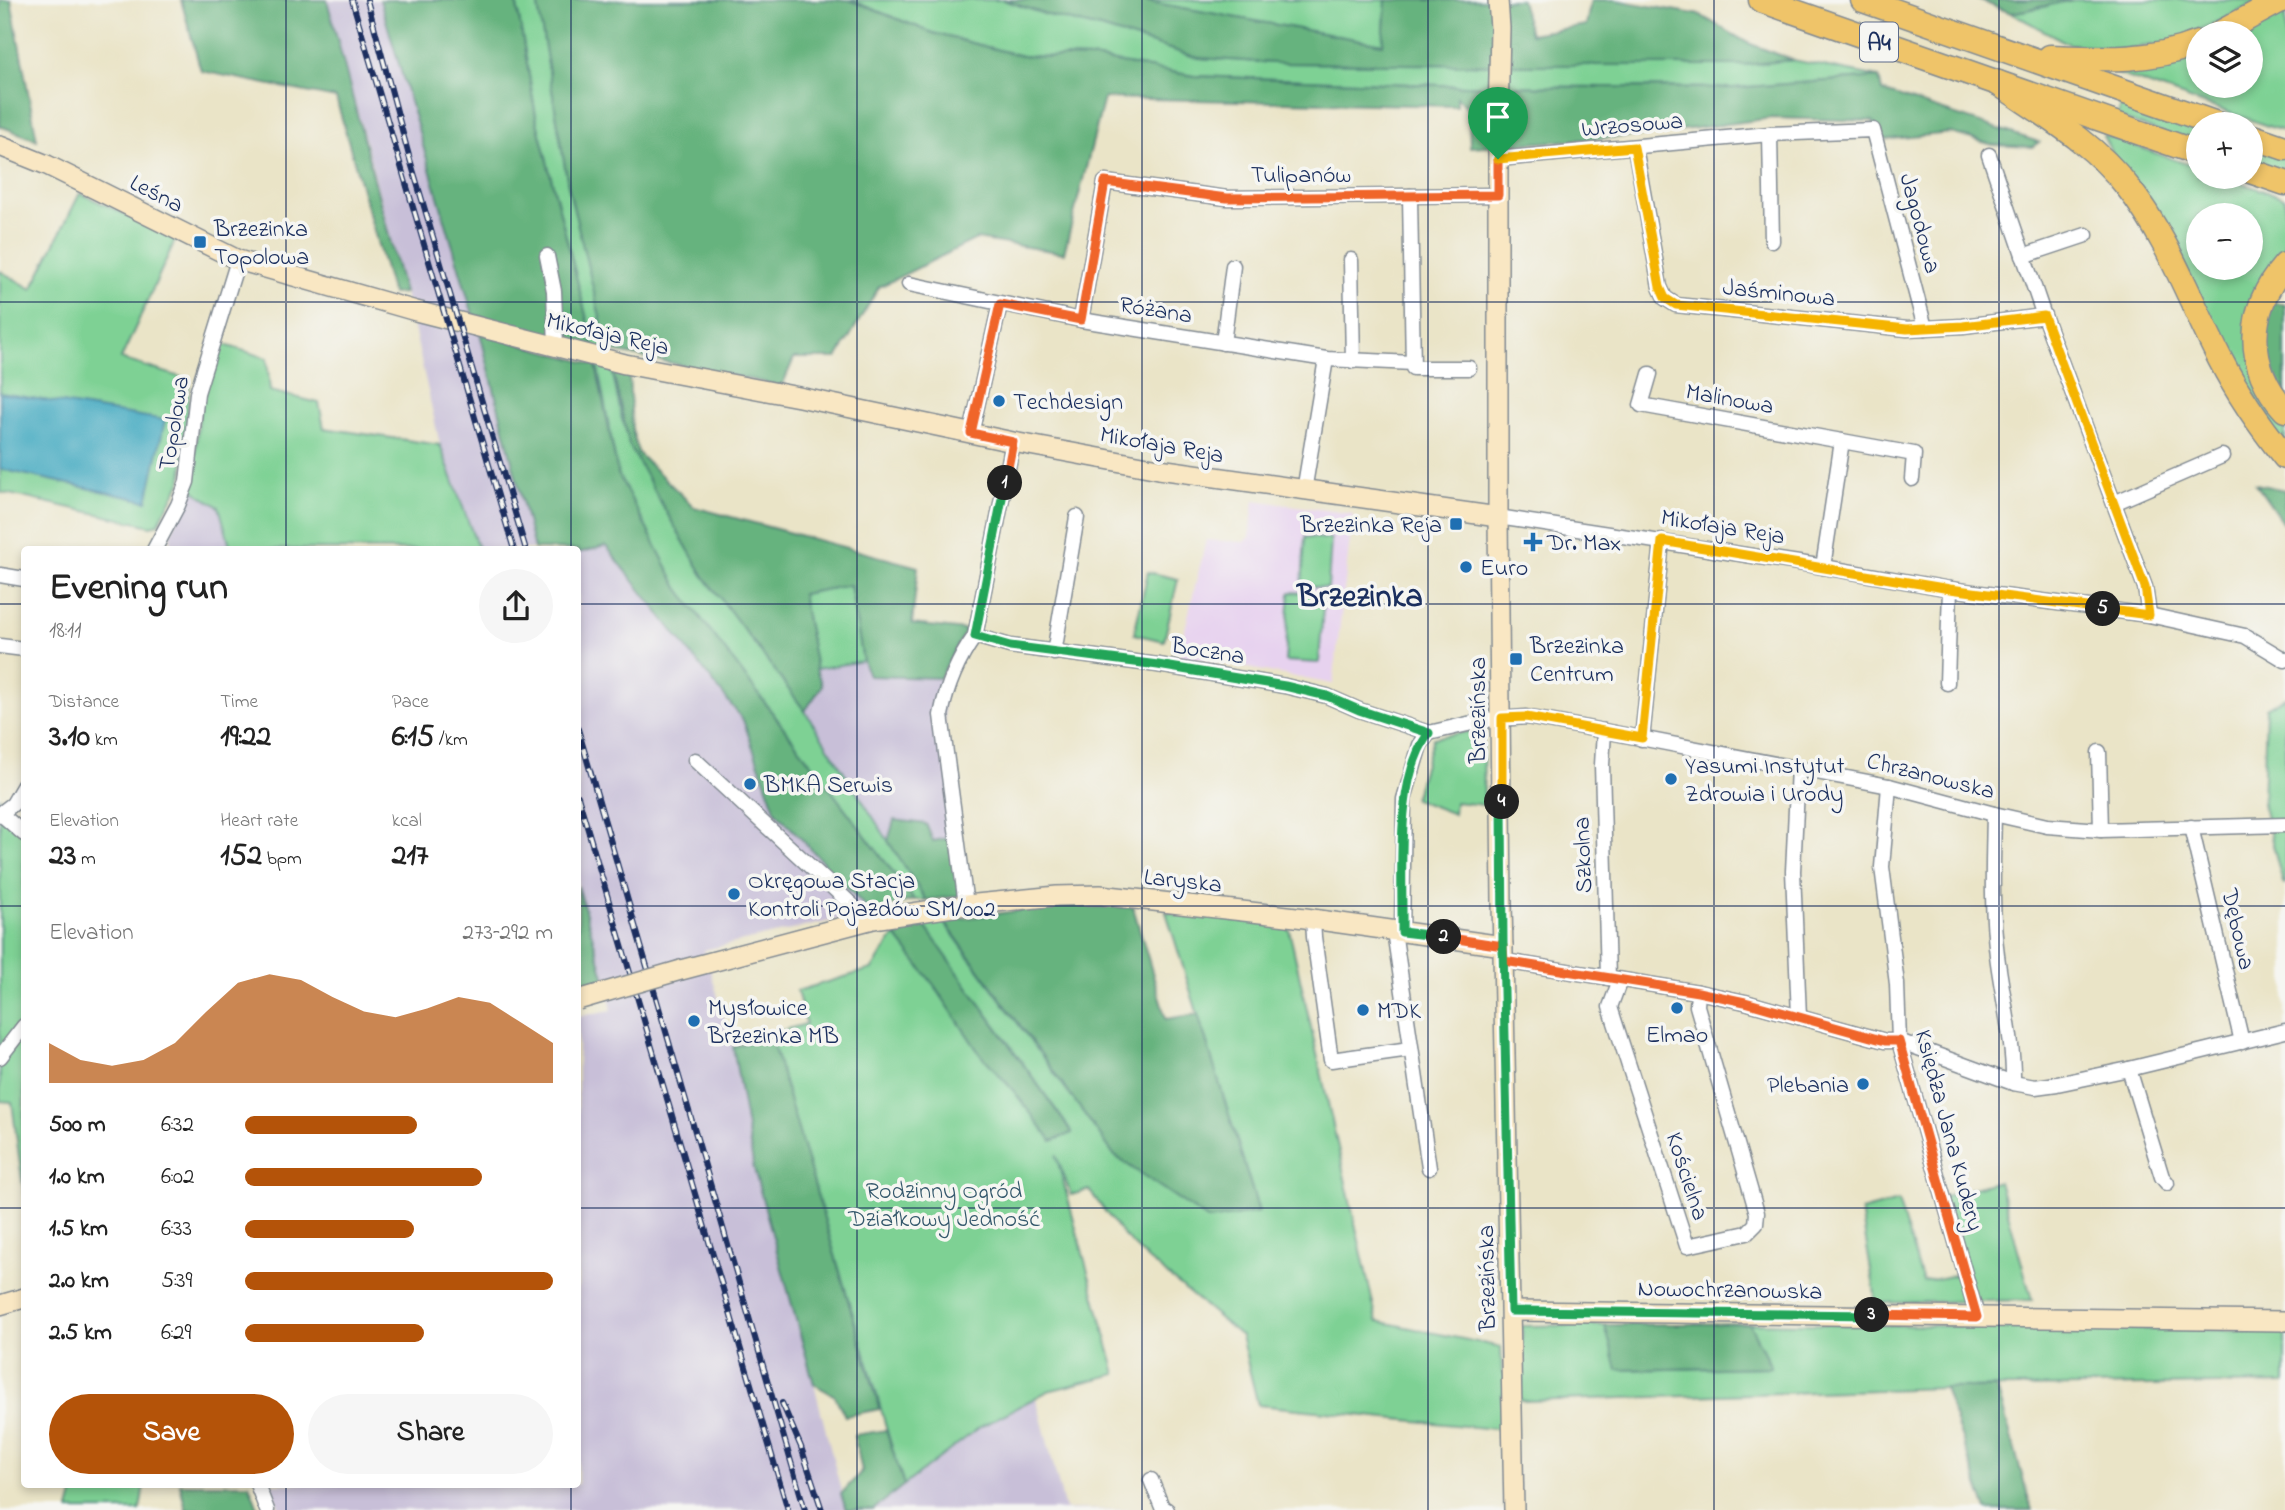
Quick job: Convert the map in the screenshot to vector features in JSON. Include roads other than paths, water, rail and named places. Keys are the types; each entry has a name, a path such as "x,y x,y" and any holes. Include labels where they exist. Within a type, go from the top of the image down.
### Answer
{"highway":[{"name":"A4","path":"1761,0 2186,149"},
{"name":"A4","path":"1863,0 2186,113"},
{"path":"2242,21 2281,0"},
{"path":"2023,56 2114,60 2151,56 2186,46"},
{"path":"1998,83 2075,135 2126,184 2159,233 2228,375 2264,431 2285,457"},
{"path":"2263,140 2285,148"},
{"path":"2263,175 2285,183"},
{"path":"2285,265 2268,287 2261,302 2256,319 2256,336 2262,373 2272,395 2285,410"}],"street":[{"name":"Brzezińska","path":"1489,0 1497,47"},
{"name":"Brzezińska","path":"1498,0 1498,517 1514,1510"},
{"name":"Wrzosowa","path":"1498,159 1770,134 1873,130"},
{"name":"Jagodowa","path":"1873,130 1924,328"},
{"path":"1770,134 1772,241"},
{"name":"Leśna","path":"0,146 47,165 238,260 376,300"},
{"name":"Jaśminowa","path":"1634,147 1660,287 1665,298 1676,305 1907,329 1963,326 2044,316"},
{"path":"1989,155 2044,316 2145,587 2149,615"},
{"name":"Tulipanów","path":"1081,320 1105,182 1227,198 1498,195"},
{"path":"1410,196 1413,366"},
{"path":"2024,256 2087,235"},
{"path":"547,256 562,348"},
{"name":"Topolowa","path":"156,546 187,482 197,393 238,260"},
{"path":"1351,260 1353,361"},
{"name":"Różana","path":"1223,342 1233,266"},
{"name":"Różana","path":"909,284 1081,320 1326,359 1469,368"},
{"name":"Mikołaja Reja","path":"376,300 625,364 1013,442 1159,469 1662,541 1950,589 2149,615 2245,636 2285,660"},
{"path":"971,433 1000,304"},
{"path":"1304,491 1326,359"},
{"name":"Malinowa","path":"1650,374 1641,405 1914,454 1912,479"},
{"path":"1823,567 1842,441"},
{"path":"967,905 940,715 946,690 961,656 975,636 1013,442"},
{"path":"2114,503 2222,456"},
{"path":"1054,653 1077,517"},
{"path":"1642,738 1662,541"},
{"path":"0,575 21,578"},
{"path":"1947,683 1950,589"},
{"name":"Boczna","path":"975,636 1010,646 1158,665 1285,686 1327,696 1359,710 1429,733"},
{"path":"0,646 21,649"},
{"name":"Chrzanowska","path":"1429,733 1468,722 1526,717 1889,786 2047,826 2101,830 2285,825"},
{"name":"Szkolna","path":"1604,732 1602,765 1614,979"},
{"path":"1429,733 1420,745 1404,799 1398,932 1410,1049 1429,1168"},
{"path":"2099,752 2101,830"},
{"path":"695,760 853,906 857,923"},
{"path":"1798,768 1793,872 1799,1017"},
{"name":"Księdza Jana Kudery","path":"1889,786 1882,867 1897,984 1899,1041 1977,1317"},
{"path":"21,790 13,804 1,814 21,831"},
{"path":"1994,814 1992,900 2013,1083"},
{"name":"Dębowa","path":"2191,827 2242,1042"},
{"name":"Laryska","path":"581,999 857,923 967,905 1057,896 1100,895 1313,919 1398,932 1503,954"},
{"path":"1313,919 1331,1060 1410,1049"},
{"path":"1503,954 1614,979 1745,1002 1885,1041 1899,1041 2013,1083 2035,1087 2130,1069 2285,1031"},
{"name":"Kościelna","path":"1614,979 1610,1007 1687,1246 1747,1233 1756,1224 1757,1213 1697,1006 1698,992"},
{"path":"0,1057 21,1030"},
{"path":"2130,1069 2166,1183"},
{"path":"0,1305 21,1299"},
{"name":"Nowochrzanowska","path":"1511,1311 2285,1321"},
{"path":"1151,1480 1162,1507 1167,1510"},
{"path":"259,1488 267,1510"}],"water":[{"path":"0,393 165,420 147,501 0,469"}],"railway":[{"path":"352,0 513,546"},
{"path":"367,0 409,156 525,546"},
{"path":"581,739 805,1510"},
{"path":"581,806 788,1510"},
{"path":"782,1403 801,1447 822,1510"}],"place":[{"name":"Brzezinka Topolowa","path":"200,242"},
{"name":"Techdesign","path":"999,401"},
{"name":"Brzezinka Reja","path":"1456,524"},
{"name":"Dr. Max","path":"1533,542"},
{"name":"Euro","path":"1466,567"},
{"name":"Brzezinka Centrum","path":"1516,659"},
{"name":"Yasumi Instytut Zdrowia i Urody","path":"1671,779"},
{"name":"BMKA Serwis","path":"750,784"},
{"name":"Okręgowa Stacja Kontroli Pojazdów SM/002","path":"734,894"},
{"name":"Elmao","path":"1677,1008"},
{"name":"MDK","path":"1363,1010"},
{"name":"Mysłowice Brzezinka MB","path":"694,1021"},
{"name":"Plebania","path":"1863,1084"}],"district":[{"name":"Brzezinka","path":"1360,595"}],"park label":[{"name":"Rodzinny Ogród Działkowy Jedność","path":"944,1204"}]}
